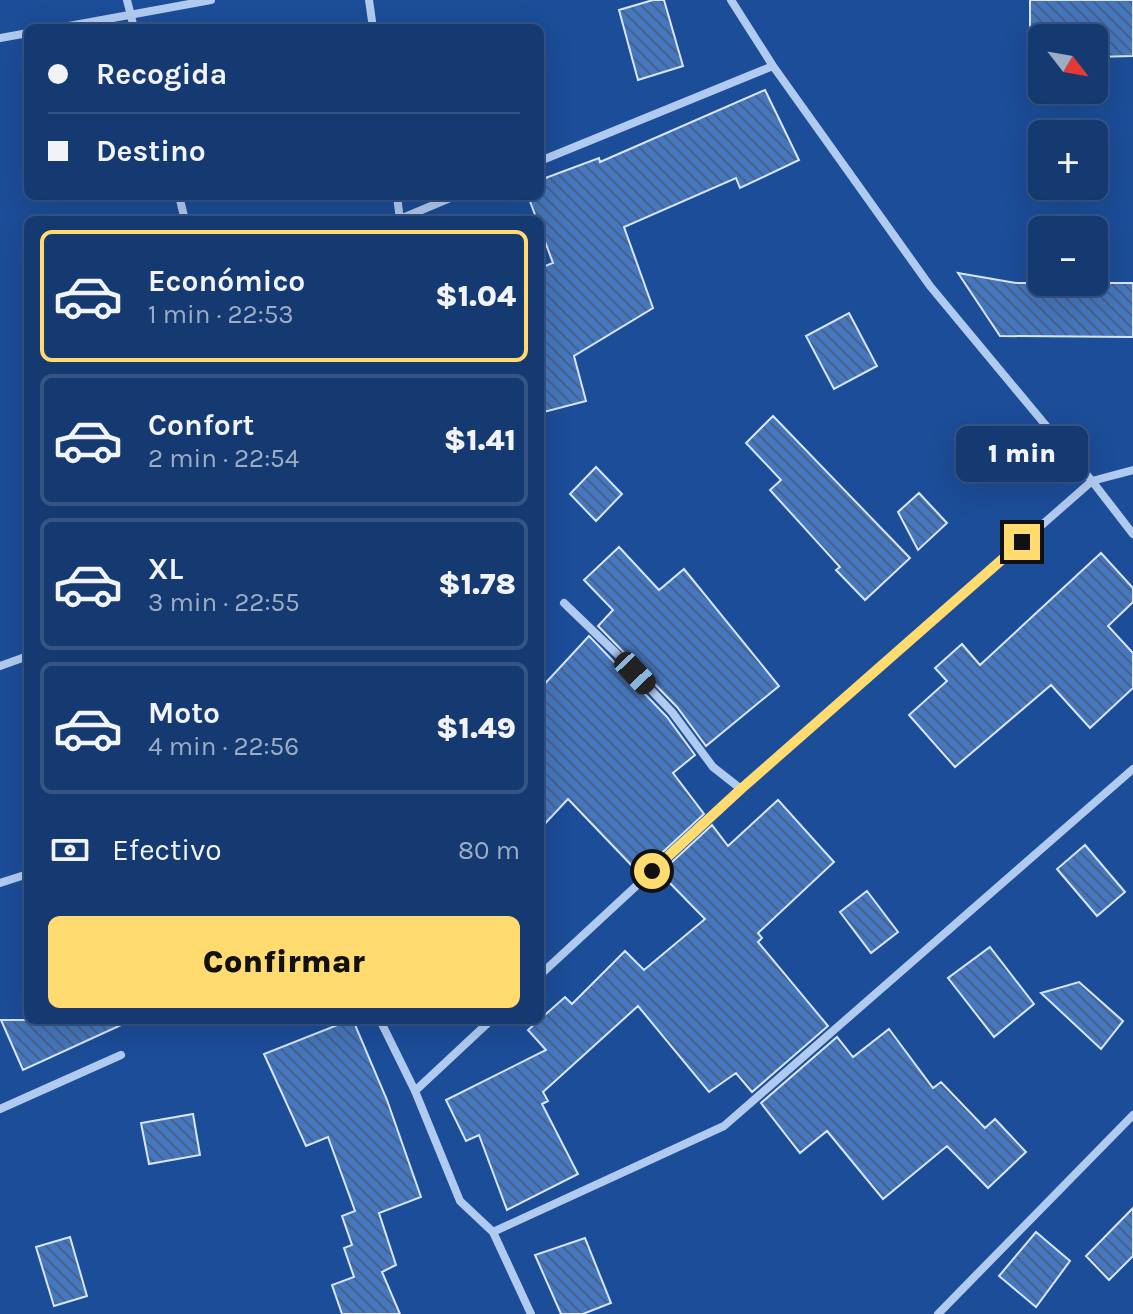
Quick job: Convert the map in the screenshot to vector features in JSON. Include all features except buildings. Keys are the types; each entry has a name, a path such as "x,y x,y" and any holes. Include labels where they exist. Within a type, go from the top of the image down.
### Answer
{"street":[{"path":"127,0 133,24"},
{"path":"80,24 211,0"},
{"path":"369,0 372,24"},
{"path":"731,0 773,66 930,286 1133,534"},
{"path":"0,38 24,34"},
{"path":"544,159 773,66"},
{"path":"407,216 445,200"},
{"path":"544,971 741,789 1092,481 1133,470"},
{"path":"564,603 672,712 713,767 741,789"},
{"path":"0,666 24,657"},
{"path":"493,1232 724,1126 1133,769"},
{"path":"0,883 24,875"},
{"path":"382,1024 415,1091 460,1201 493,1232 531,1314"},
{"path":"415,1091 487,1024"},
{"path":"0,1109 121,1055"},
{"path":"938,1314 1133,1115"}],"route":[{"path":"652,871 1022,542"}]}
